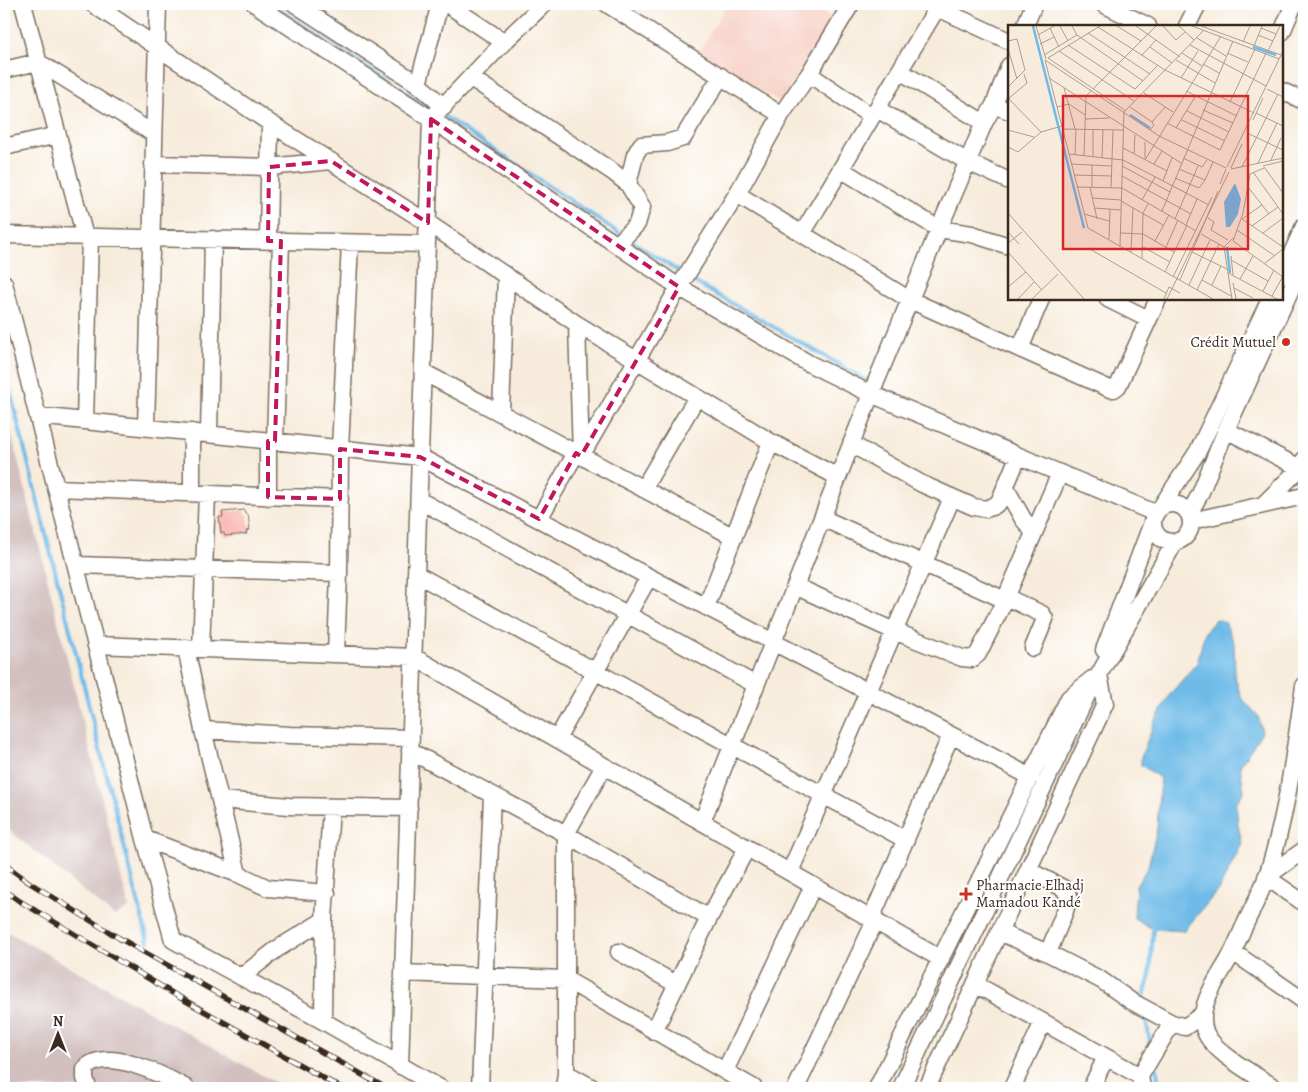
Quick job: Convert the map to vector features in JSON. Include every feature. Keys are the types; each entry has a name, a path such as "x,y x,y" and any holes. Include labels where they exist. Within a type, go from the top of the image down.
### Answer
{"street":[{"path":"23,4 88,237 85,420"},
{"path":"93,4 270,123 428,222 577,324 771,442 838,477"},
{"path":"146,427 158,4"},
{"path":"255,4 432,119 678,287 808,363 871,394 1156,514"},
{"path":"295,4 418,84 444,107"},
{"path":"418,84 440,4"},
{"path":"447,4 504,42"},
{"path":"400,1066 432,119 504,42 544,4"},
{"path":"607,4 782,115"},
{"path":"539,519 637,360 678,287 737,194 782,115 852,4"},
{"path":"1025,25 1034,4"},
{"path":"1103,4 1146,25"},
{"path":"1188,25 1198,4"},
{"path":"1283,30 1294,4"},
{"path":"802,234 900,71 933,6 1008,40"},
{"path":"4,70 38,62 154,134"},
{"path":"702,822 871,394 1008,69"},
{"path":"900,71 984,123"},
{"path":"809,74 874,113 1008,181"},
{"path":"628,184 635,155 641,145 667,143 682,138 721,76"},
{"path":"470,78 628,184 642,207 636,224 616,245"},
{"path":"1283,91 1304,101"},
{"path":"994,105 1008,111"},
{"path":"268,496 275,241 269,167 270,123"},
{"path":"4,147 58,135"},
{"path":"154,164 269,167 331,161"},
{"path":"842,170 939,229 972,234 1008,246"},
{"path":"737,194 910,300 1110,389 1118,386 1158,300"},
{"path":"1283,273 1304,226"},
{"path":"4,235 427,244"},
{"path":"208,434 213,239"},
{"path":"336,654 340,449 350,243"},
{"path":"1156,514 1154,529 1157,535 1168,542 1182,540 1188,534 1190,517 1226,430 1304,264"},
{"path":"501,413 506,275"},
{"path":"4,283 145,839 173,940 323,1021 440,1088"},
{"path":"1020,349 1041,300"},
{"path":"1110,300 1148,320"},
{"path":"877,1088 1069,698 1096,676 1156,514 1198,451 1270,300"},
{"path":"577,324 578,454"},
{"path":"423,372 734,537"},
{"path":"643,489 697,396"},
{"path":"38,416 420,457 1031,777"},
{"path":"1226,430 1303,466 1264,504"},
{"path":"192,432 199,494 204,569 194,649 203,730 238,874"},
{"path":"706,607 771,442"},
{"path":"851,444 922,484 974,507 986,509 999,502 1018,457"},
{"path":"795,586 894,632 962,658 972,659 978,654 1005,598 1060,473"},
{"path":"56,488 340,499"},
{"path":"1006,488 1023,519 1034,533"},
{"path":"1190,517 1304,496"},
{"path":"790,872 952,498"},
{"path":"419,500 756,684"},
{"path":"1156,514 1174,504 1180,505 1190,517"},
{"path":"822,518 1042,614 1045,619 1033,648"},
{"path":"901,1088 1096,676 1175,542"},
{"path":"76,564 339,573"},
{"path":"416,574 906,840"},
{"path":"557,739 649,577"},
{"path":"96,645 414,657 941,959"},
{"path":"927,1088 1105,704 1096,676"},
{"path":"1275,1088 1224,1054 1208,1039 1204,1028 1203,1014 1206,1001 1233,952 1266,877 1278,836 1287,792 1304,686"},
{"path":"203,730 411,744 492,795 566,834 709,918"},
{"path":"796,1088 873,920 951,735"},
{"path":"593,1088 565,1081 566,834 604,766"},
{"path":"480,1088 492,795"},
{"path":"221,800 289,806 408,808"},
{"path":"323,1021 324,920 331,807"},
{"path":"145,839 238,874 268,888 327,893"},
{"path":"654,1031 709,918 748,848"},
{"path":"1266,877 1304,850"},
{"path":"1028,870 1063,888 1069,896 1048,953"},
{"path":"1266,877 1304,903"},
{"path":"725,1071 813,886"},
{"path":"241,977 277,949 324,920"},
{"path":"999,932 1048,953 1101,980 1131,1001 1172,1024 1186,1027 1203,1014"},
{"path":"619,952 676,984"},
{"path":"1233,952 1304,1001"},
{"path":"403,973 565,979 754,1088"},
{"path":"975,984 1106,1056 1141,1082 1172,1024"},
{"path":"1012,1088 1043,1022"},
{"path":"1092,1088 1106,1056"},
{"path":"88,1088 85,1069 92,1063 104,1061 133,1064 180,1085"}],"highlighted area":[{"path":"431,119 679,287 581,456 576,453 539,519 420,457 340,449 340,499 268,497 268,441 275,441 281,241 268,241 269,167 331,161 428,223"}],"shaded area":[{"path":"727,4 807,4 831,18 781,102 698,54"},
{"path":"4,404 129,908 114,916 4,826"},
{"path":"4,930 285,1088 4,1088"}],"water":[{"path":"1216,619 1225,622 1234,643 1235,677 1241,697 1258,716 1262,732 1240,766 1244,791 1236,803 1242,844 1219,889 1184,931 1153,929 1134,918 1136,885 1148,867 1157,829 1160,778 1141,765 1141,757 1154,723 1171,693 1197,663 1205,632"}],"building":[{"path":"244,510 245,514 248,514 250,530 246,531 247,534 225,536 224,533 221,533 219,517 223,517 222,512"}],"waterway":[{"path":"271,4 434,110"},
{"path":"442,115 619,233"},
{"path":"630,240 681,273"},
{"path":"691,280 868,381"},
{"path":"4,367 148,941"},
{"path":"882,389 921,406"},
{"path":"1142,1003 1150,975 1153,929"},
{"path":"1145,1015 1151,1047"},
{"path":"1155,1061 1160,1088"}],"railway":[{"path":"4,864 30,883 119,938 386,1088"},
{"path":"4,890 179,997 341,1088"}],"place":[{"name":"Crédit Mutuel","path":"1286,342"},
{"name":"Pharmacie Elhadj Mamadou Kandé","path":"966,894"}]}
